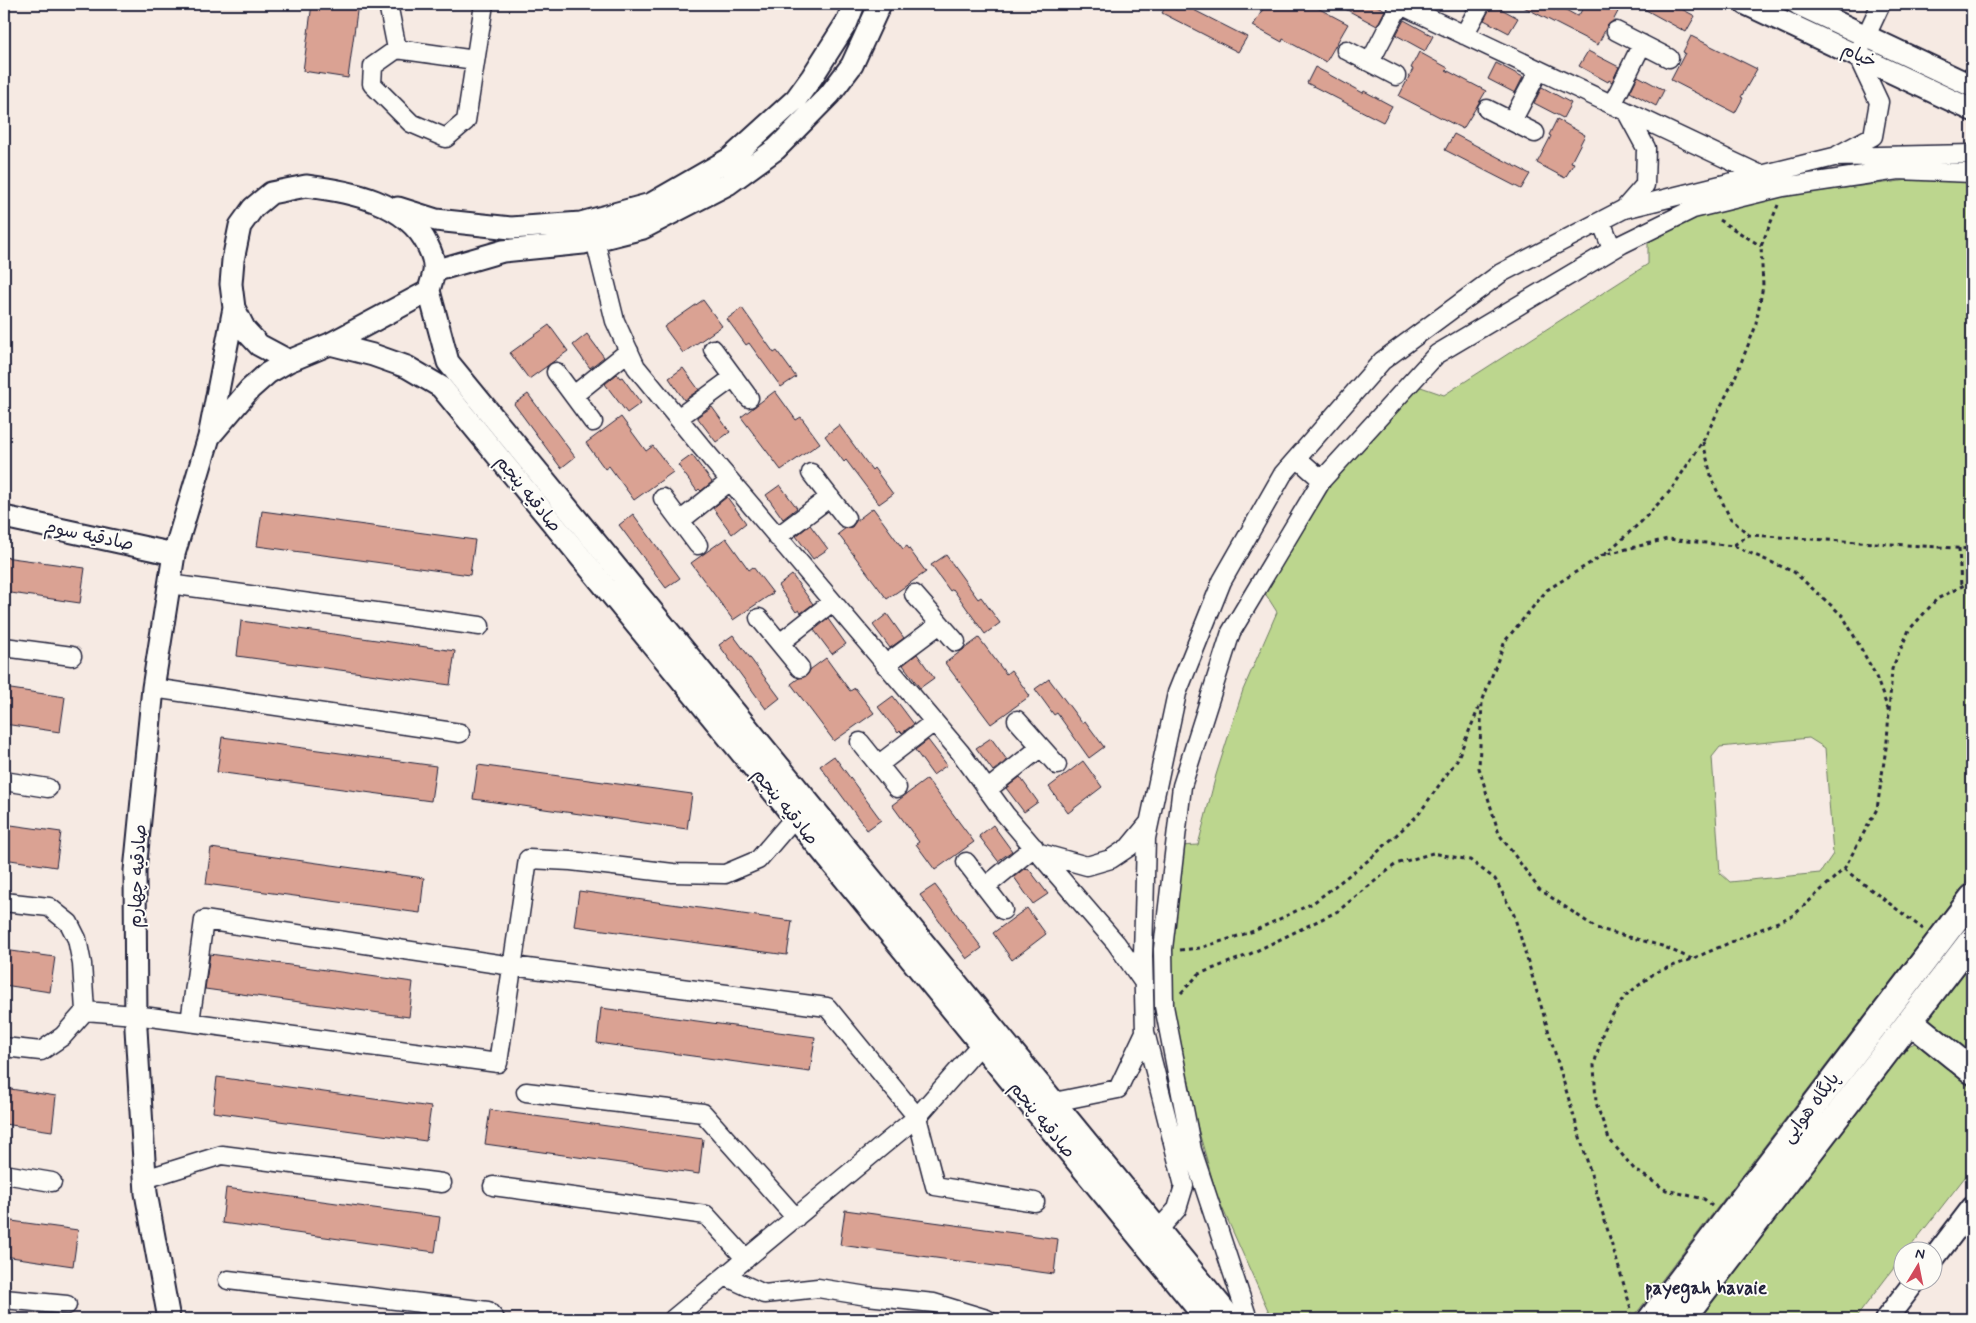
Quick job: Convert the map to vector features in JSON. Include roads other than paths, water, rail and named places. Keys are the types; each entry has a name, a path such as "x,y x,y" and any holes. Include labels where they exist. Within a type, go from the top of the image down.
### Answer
{"main road":[{"name":"پایگاه هوایی","path":"1643,1318 1722,1226 1938,940 1972,898"},
{"name":"پایگاه هوایی","path":"1682,1319 1972,940"},
{"path":"1910,1022 1972,1071"},
{"path":"1722,1226 1735,1250"}],"street":[{"path":"388,4 397,49"},
{"path":"476,60 397,49 373,66 372,84 410,123 446,138 466,121 476,60 484,4"},
{"path":"290,361 259,344 245,330 234,308 231,284 233,260 240,226 253,208 272,193 306,186 333,189 436,220 511,228 580,223 651,204 731,158 796,99 847,22 854,4"},
{"path":"209,437 250,390 268,373 290,361 330,344 431,281 503,251 583,243 644,228 728,184 776,149 830,94 852,65 880,4"},
{"path":"1370,62 1400,4 1761,175"},
{"path":"1464,35 1481,4"},
{"name":"خیام","path":"1746,4 1972,86"},
{"name":"خیام","path":"1798,4 1862,46 1972,110"},
{"path":"1834,157 1873,136 1879,102 1862,46 1880,4"},
{"path":"1616,31 1669,58"},
{"path":"1619,108 1642,44"},
{"path":"1346,50 1396,76"},
{"path":"1512,121 1539,70"},
{"path":"812,77 830,94"},
{"path":"1619,108 1646,148 1645,185 1624,209"},
{"path":"1487,109 1535,133"},
{"path":"1152,1237 1177,1210 1184,1186 1146,1032 1144,983 1146,838 1177,693 1218,590 1283,474 1382,361 1501,273 1624,209 1834,157 1972,154"},
{"path":"1248,1319 1192,1150 1164,1006 1163,949 1182,786 1231,632 1322,480 1437,354 1612,249 1693,209 1783,187 1898,170 1972,173"},
{"name":"صادقیه پنجم","path":"365,198 397,212 422,234 432,254 431,281 448,362 810,804 987,1037 1054,1102 1152,1237 1206,1319"},
{"path":"1601,221 1612,249"},
{"path":"511,228 514,250"},
{"path":"595,240 615,320 636,366 777,537 960,752 1006,814 1116,943 1144,983"},
{"name":"صادقیه چهارم","path":"169,1319 146,1194 136,1015 135,871 153,688 174,554 209,437 234,308"},
{"name":"صادقیه پنجم","path":"330,344 373,355 407,367 441,388 794,818 987,1037 1152,1237 1232,1319"},
{"path":"712,349 749,398"},
{"path":"574,395 629,351"},
{"path":"556,372 594,422"},
{"path":"441,388 457,373"},
{"path":"678,418 734,377"},
{"path":"1297,458 1322,480"},
{"path":"811,473 846,518"},
{"path":"680,521 730,481"},
{"path":"777,537 830,497"},
{"path":"663,498 698,545"},
{"name":"صادقیه سوم","path":"4,517 174,554"},
{"path":"169,584 480,626"},
{"path":"914,594 956,642"},
{"path":"780,643 832,602"},
{"path":"759,618 800,668"},
{"path":"885,665 940,624"},
{"path":"4,647 72,656"},
{"path":"153,688 460,732"},
{"path":"1017,720 1056,765"},
{"path":"878,765 934,722"},
{"path":"860,742 897,788"},
{"path":"987,790 1041,747"},
{"path":"4,782 48,788"},
{"path":"85,1011 136,1015 498,1063 528,859 571,861 673,873 725,874 758,860 794,818 810,804"},
{"path":"1038,850 1087,866 1111,859 1129,847 1149,824"},
{"path":"985,887 1038,850"},
{"path":"966,862 1003,910"},
{"path":"4,902 49,908 69,923 78,939 82,964 85,1011 63,1036 41,1051 4,1047"},
{"path":"190,1022 204,920 512,966 827,1008 917,1117 936,1186 1034,1202"},
{"path":"1054,1102 1118,1089 1146,1032"},
{"path":"673,1319 917,1117 987,1037"},
{"path":"526,1092 703,1113 796,1218"},
{"path":"145,1178 222,1155 442,1183"},
{"path":"4,1174 52,1182"},
{"path":"493,1186 706,1216 746,1259"},
{"path":"1944,1245 1972,1208"},
{"path":"725,1276 764,1294 818,1288 867,1296 934,1302 987,1319"},
{"path":"228,1280 488,1311 495,1319"},
{"path":"1886,1319 1908,1290"},
{"path":"4,1299 67,1305"}],"district":[{"name":"payegah havaie","path":"1706,1288"}]}
